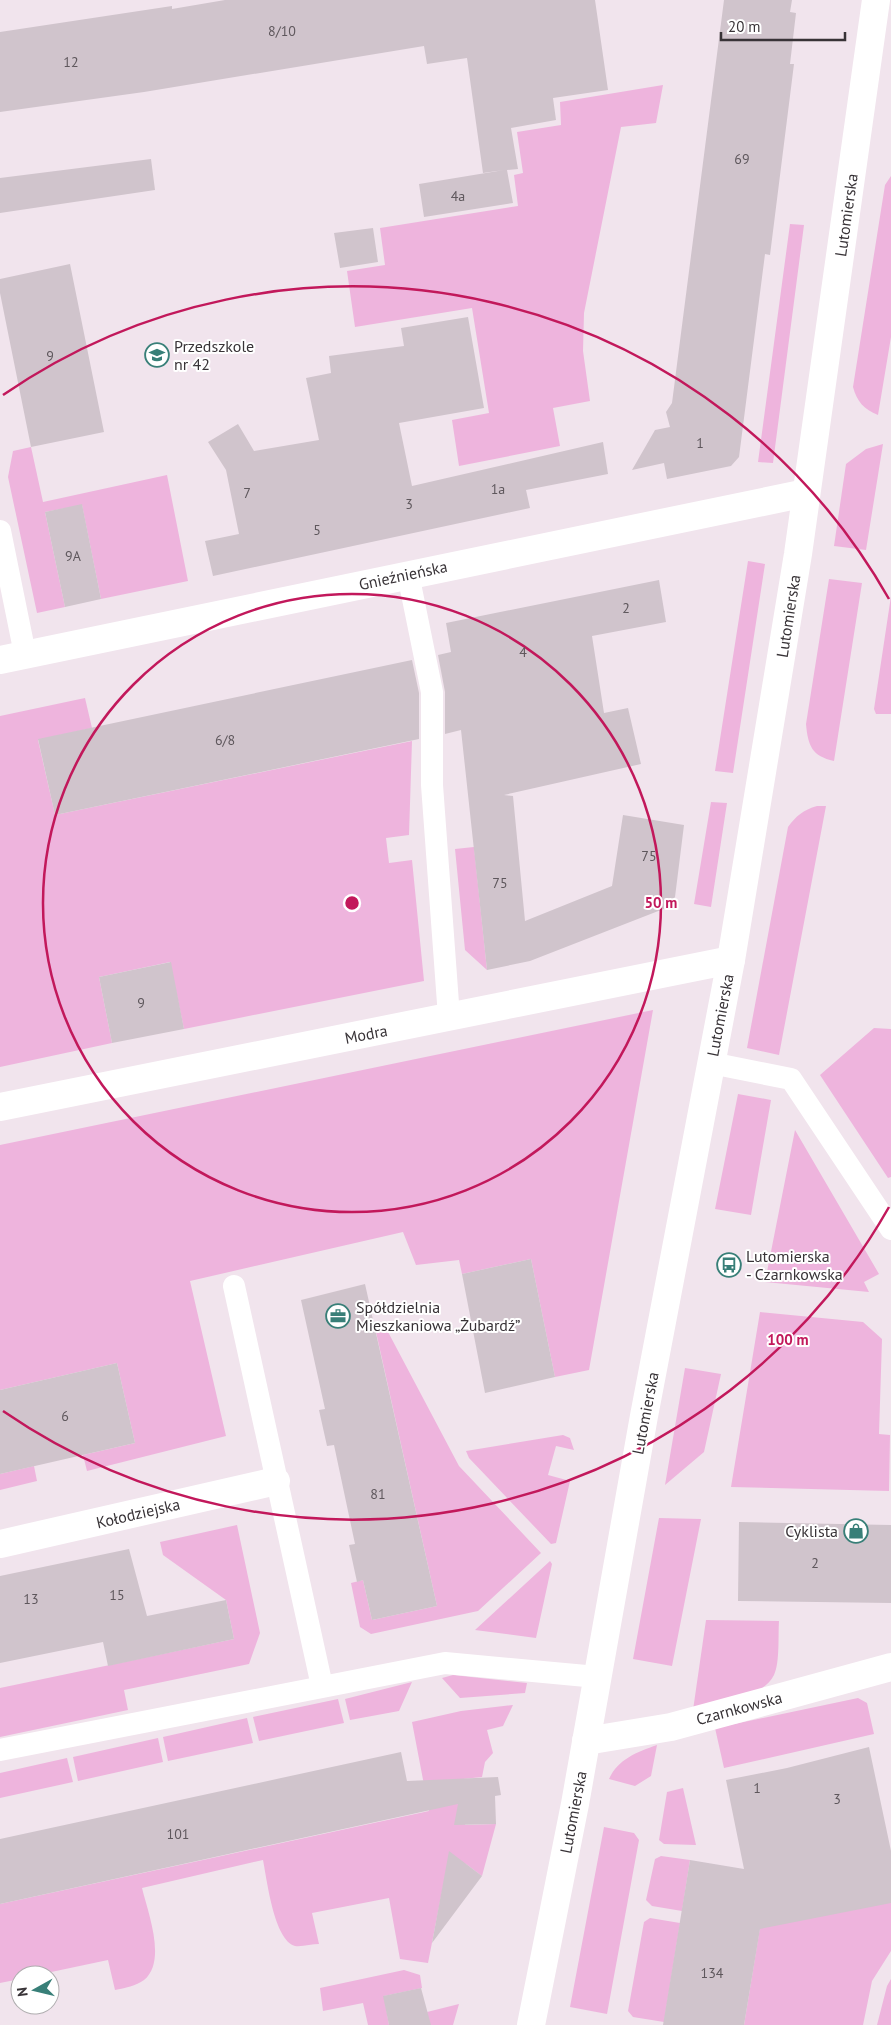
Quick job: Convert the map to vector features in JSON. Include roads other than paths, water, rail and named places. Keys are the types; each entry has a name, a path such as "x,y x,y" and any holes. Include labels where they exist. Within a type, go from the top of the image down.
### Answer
{"street":[{"name":"Lutomierska","path":"531,2025 586,1741 731,960 806,493 876,0"},
{"name":"Gnieźnieńska","path":"12,657 806,493"},
{"name":"Modra","path":"0,1107 731,960"},
{"name":"Kołodziejska","path":"0,1544 276,1481"},
{"name":"Czarnkowska","path":"586,1741 678,1725 891,1667"}],"lane":[{"path":"0,531 12,657"},
{"path":"408,574 432,692 432,785 449,1017"},
{"path":"711,1063 790,1079 891,1229"},
{"path":"234,1286 322,1686"},
{"path":"0,1750 445,1663 597,1677"}],"place":[{"name":"Przedszkole nr 42","path":"157,355"},
{"name":"Lutomierska - Czarnkowska","path":"729,1265"},
{"name":"Spółdzielnia Mieszkaniowa „Żubardź”","path":"338,1316"},
{"name":"Cyklista","path":"856,1531"}]}
